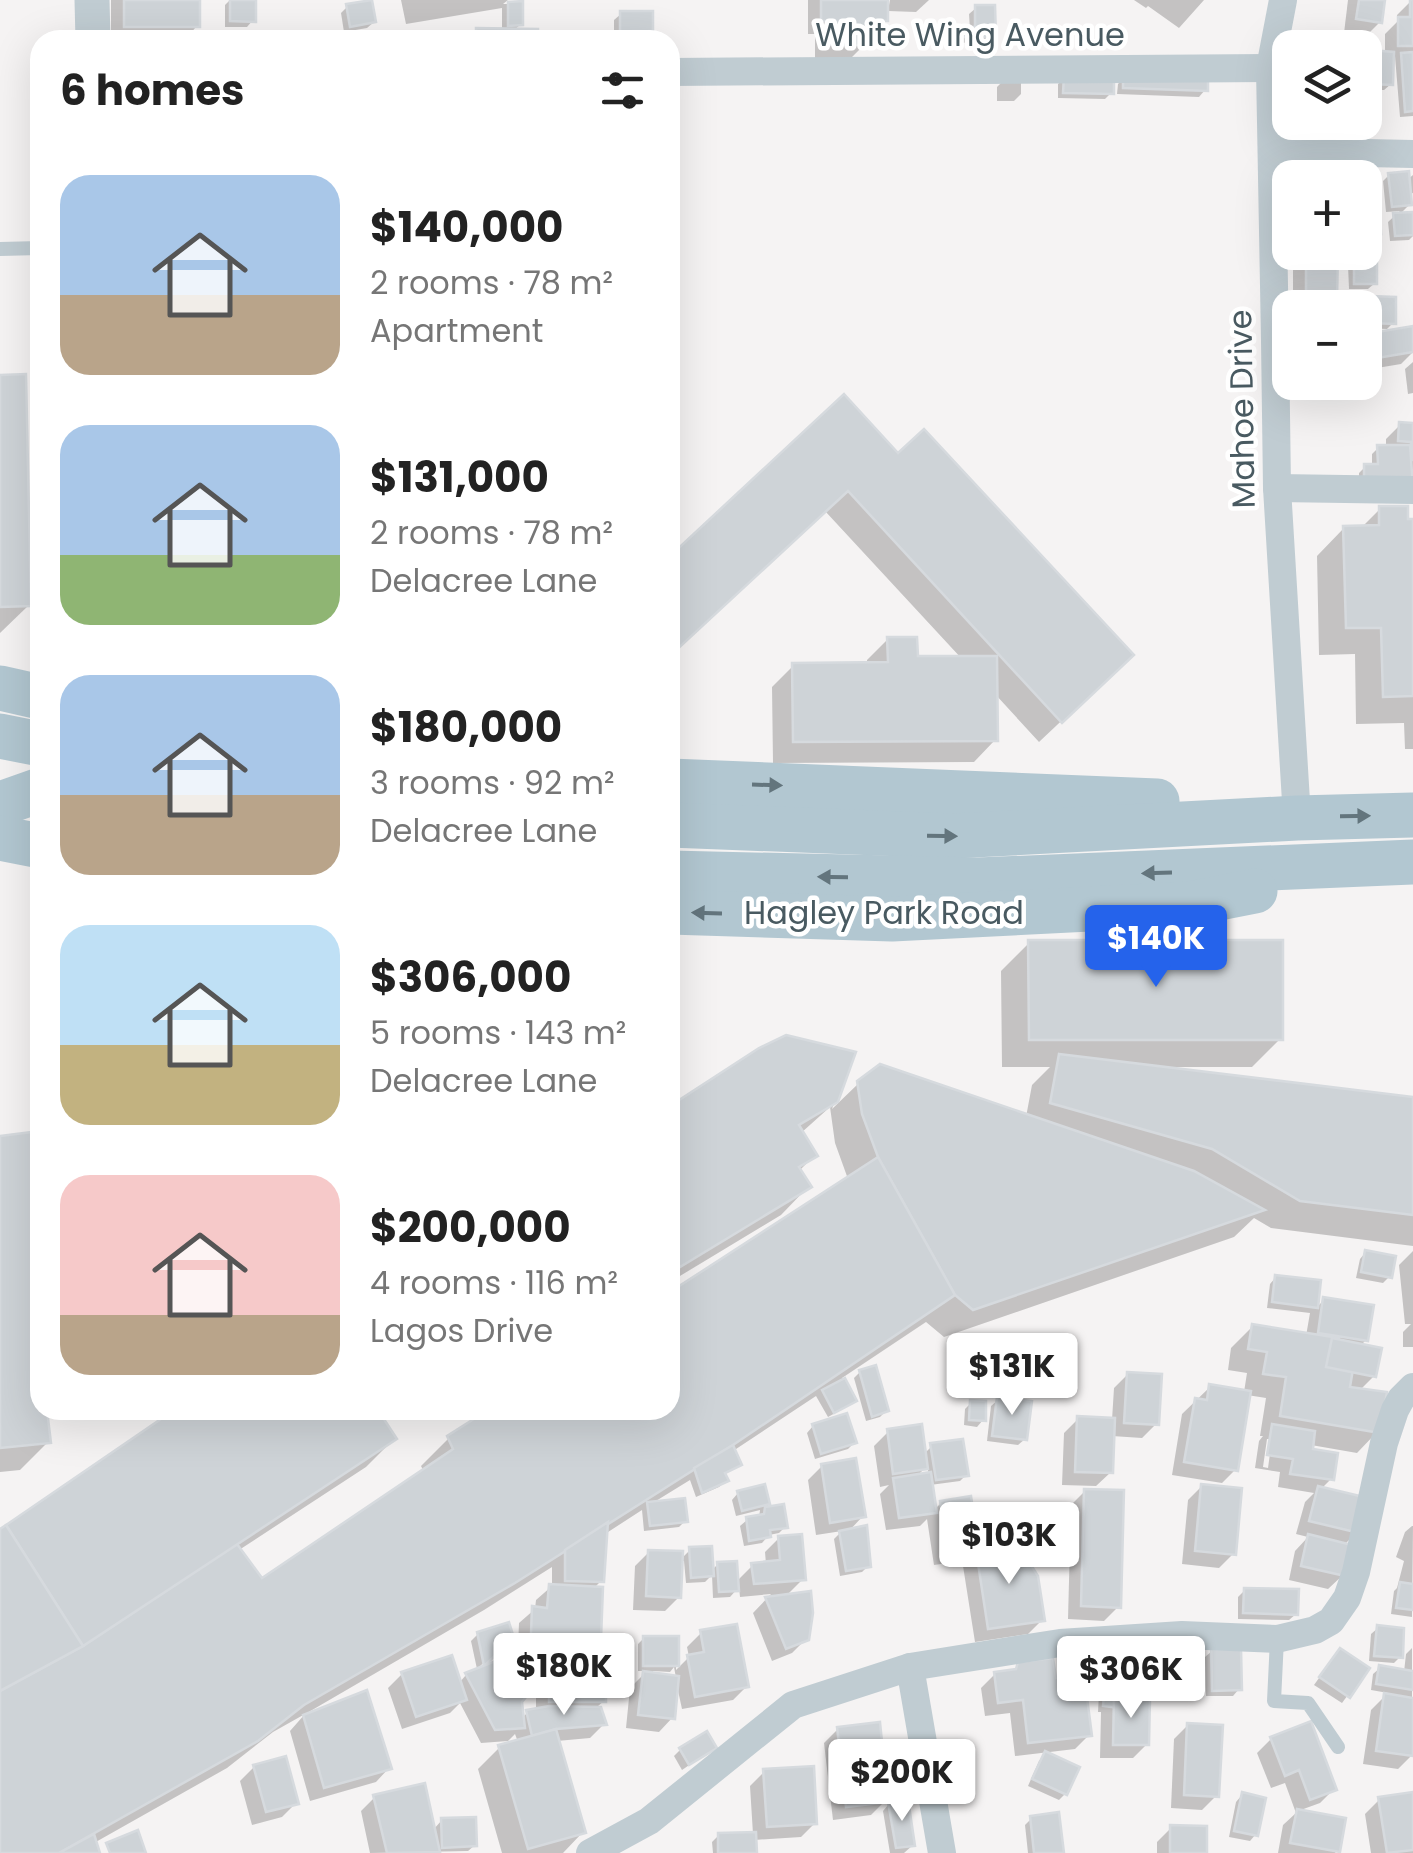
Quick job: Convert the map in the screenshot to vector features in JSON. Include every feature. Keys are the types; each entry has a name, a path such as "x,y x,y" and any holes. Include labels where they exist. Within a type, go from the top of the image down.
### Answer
{"main road":[{"path":"0,688 30,695"},
{"path":"0,736 30,742"},
{"path":"680,781 1152,800 1282,819"},
{"path":"0,782 30,788"},
{"path":"0,804 30,794"},
{"path":"680,826 954,836 1413,815"},
{"path":"0,838 30,844"},
{"name":"Hagley Park Road","path":"680,873 978,880 1404,863"},
{"name":"Hagley Park Road","path":"680,912 892,919 1189,904 1404,863"}],"street":[{"path":"92,0 93,30"},
{"name":"Mahoe Drive","path":"1282,819 1270,68 1283,0"},
{"name":"White Wing Avenue","path":"680,72 1270,68"},
{"path":"1273,151 1413,154"},
{"path":"1277,488 1413,490"},
{"path":"590,1853 649,1821 793,1705 910,1667 1060,1643 1182,1635 1277,1639 1316,1630 1331,1621 1347,1598 1394,1410 1413,1387"},
{"path":"910,1667 942,1853"}],"lane":[{"path":"0,249 30,248"},
{"path":"1277,1639 1274,1701 1308,1704 1338,1747"}],"building":[{"path":"124,0 200,0 200,27 124,27"},
{"path":"230,0 256,0 256,22 230,21"},
{"path":"372,0 376,22 350,27 346,4"},
{"path":"821,0 888,0 888,21 868,21 868,45 828,45 828,21 821,21"},
{"path":"1359,0 1385,0 1382,23 1356,19"},
{"path":"1410,0 1413,46 1398,46 1398,17 1410,17"},
{"path":"523,1 523,25 508,26 508,2"},
{"path":"975,5 995,5 996,37 961,37 960,27 975,27"},
{"path":"620,11 653,11 653,30 620,30"},
{"path":"476,28 538,29 538,30"},
{"path":"1382,51 1394,52 1393,85 1382,85"},
{"path":"1413,52 1413,111 1405,112 1401,53"},
{"path":"1064,75 1114,77 1114,94 1063,93"},
{"path":"1123,75 1208,78 1208,91 1123,88"},
{"path":"1409,171 1412,205 1392,207 1388,173"},
{"path":"1413,212 1413,235 1395,236 1393,213"},
{"path":"1306,270 1338,270 1337,290 1306,290"},
{"path":"1354,270 1377,270 1377,284 1354,284"},
{"path":"1382,296 1396,297 1396,324 1382,324"},
{"path":"1413,326 1413,352 1382,357 1382,331"},
{"path":"26,374 30,606 0,607 0,375"},
{"path":"844,394 898,453 924,429 1134,655 1062,723 848,491 680,647 680,547"},
{"path":"1399,422 1413,423 1413,460 1411,442 1398,441"},
{"path":"1377,445 1410,445 1413,487 1364,487 1364,464 1378,464"},
{"path":"1379,506 1408,506 1408,519 1413,519 1413,696 1383,697 1381,628 1346,628 1343,526 1379,525"},
{"path":"887,637 917,637 918,656 997,656 998,741 793,742 792,663 888,662"},
{"path":"1028,940 1283,940 1283,1040 1029,1040"},
{"path":"786,1035 856,1052 838,1102 799,1125 818,1156 799,1167 812,1187 680,1267 680,1099"},
{"path":"1059,1054 1413,1097 1413,1215 1300,1201 1212,1149 1050,1103"},
{"path":"880,1064 1194,1171 1265,1210 973,1310 955,1295 878,1157 862,1114 857,1081"},
{"path":"30,1132 30,1420 48,1420 51,1443 0,1448 0,1136"},
{"path":"878,1157 955,1295 733,1445 515,1583 304,1705 258,1741 59,1853 0,1853 0,1691 83,1646 237,1544 262,1578 453,1449 447,1436 472,1420 680,1420 680,1286"},
{"path":"1365,1250 1396,1256 1392,1278 1361,1272"},
{"path":"1275,1275 1321,1280 1318,1308 1272,1302"},
{"path":"1323,1297 1374,1305 1368,1341 1318,1333"},
{"path":"1252,1324 1339,1338 1335,1360 1354,1363 1350,1387 1387,1392 1380,1433 1280,1416 1286,1377 1263,1374 1267,1352 1248,1349"},
{"path":"1332,1338 1382,1348 1376,1377 1326,1367"},
{"path":"876,1365 889,1411 872,1417 859,1370"},
{"path":"1127,1372 1162,1374 1159,1425 1124,1423"},
{"path":"845,1378 857,1401 834,1413 822,1390"},
{"path":"1209,1384 1251,1391 1238,1471 1184,1462 1195,1398 1207,1400"},
{"path":"997,1397 1032,1401 1027,1440 992,1436"},
{"path":"970,1400 986,1401 986,1421 969,1420"},
{"path":"847,1413 857,1443 821,1454 812,1424"},
{"path":"1077,1416 1115,1418 1113,1473 1075,1472"},
{"path":"159,1420 385,1420 397,1439 83,1646 6,1525"},
{"path":"922,1424 928,1469 893,1474 887,1429"},
{"path":"1272,1424 1315,1431 1313,1449 1338,1453 1334,1480 1290,1474 1293,1459 1267,1455"},
{"path":"963,1439 969,1476 936,1480 930,1443"},
{"path":"733,1445 742,1465 725,1473 729,1481 702,1493 694,1468"},
{"path":"856,1458 866,1517 830,1523 821,1464"},
{"path":"931,1472 937,1513 899,1518 893,1478"},
{"path":"765,1484 770,1504 742,1511 737,1491"},
{"path":"1201,1484 1242,1488 1236,1555 1195,1551"},
{"path":"1318,1486 1368,1498 1359,1533 1309,1521"},
{"path":"1084,1489 1124,1490 1121,1608 1081,1606"},
{"path":"971,1496 979,1548 948,1552 940,1501"},
{"path":"685,1498 688,1522 650,1526 647,1502"},
{"path":"784,1504 788,1528 770,1530 771,1537 749,1541 746,1517 764,1514 765,1507"},
{"path":"608,1522 604,1582 565,1581 565,1550"},
{"path":"6,1525 83,1646 0,1691 0,1529"},
{"path":"867,1525 871,1567 846,1571 839,1531"},
{"path":"802,1534 806,1580 754,1584 751,1563 780,1560 778,1536"},
{"path":"1308,1534 1352,1545 1345,1576 1301,1566"},
{"path":"1017,1543 1038,1576 1045,1621 988,1629 976,1550"},
{"path":"712,1546 714,1576 691,1578 689,1547"},
{"path":"648,1550 683,1551 681,1598 646,1596"},
{"path":"737,1561 739,1591 719,1592 717,1562"},
{"path":"1400,1582 1413,1584 1413,1610 1396,1608"},
{"path":"549,1584 603,1587 601,1639 531,1634 532,1606 547,1608"},
{"path":"1244,1588 1299,1589 1298,1615 1243,1613"},
{"path":"811,1591 809,1640 786,1649 765,1597"},
{"path":"509,1622 514,1638 484,1666 477,1632"},
{"path":"737,1624 749,1687 695,1697 687,1655 704,1652 700,1630"},
{"path":"1377,1625 1404,1628 1403,1658 1374,1656"},
{"path":"643,1636 679,1636 679,1666 643,1666"},
{"path":"1340,1648 1370,1668 1350,1698 1319,1677"},
{"path":"1211,1649 1241,1649 1242,1690 1212,1691"},
{"path":"549,1653 606,1653 606,1702 549,1702"},
{"path":"452,1655 467,1700 416,1717 401,1672"},
{"path":"511,1655 531,1691 522,1702 525,1728 495,1730 465,1673"},
{"path":"1053,1658 1056,1678 1084,1674 1092,1736 1028,1743 1023,1700 998,1703 994,1672 1016,1669 1018,1662"},
{"path":"1379,1665 1413,1671 1413,1690 1376,1684"},
{"path":"643,1671 679,1676 675,1719 638,1715"},
{"path":"1105,1684 1129,1686 1127,1709 1103,1706"},
{"path":"367,1690 392,1769 324,1788 303,1715"},
{"path":"1384,1693 1413,1698 1413,1756 1376,1751"},
{"path":"1114,1696 1150,1698 1149,1745 1113,1745"},
{"path":"549,1706 601,1707 607,1725 556,1729 532,1736 526,1710"},
{"path":"1311,1721 1337,1790 1310,1800 1299,1770 1285,1776 1270,1737"},
{"path":"880,1722 888,1802 846,1807 837,1727"},
{"path":"1187,1723 1223,1725 1219,1797 1184,1795"},
{"path":"556,1729 586,1833 528,1849 498,1745"},
{"path":"707,1731 717,1748 689,1765 679,1748"},
{"path":"1045,1751 1080,1767 1067,1795 1032,1779"},
{"path":"286,1756 299,1804 266,1812 253,1765"},
{"path":"814,1766 817,1824 767,1827 763,1769"},
{"path":"425,1783 440,1852 387,1853 373,1795"},
{"path":"1242,1792 1266,1798 1258,1836 1234,1831"},
{"path":"1413,1792 1413,1850 1387,1853 1378,1797"},
{"path":"908,1799 915,1846 896,1848 888,1802"},
{"path":"1297,1809 1346,1818 1340,1852 1290,1843"},
{"path":"1059,1812 1064,1853 1034,1853 1030,1816"},
{"path":"476,1817 477,1846 442,1848 441,1818"},
{"path":"1170,1825 1207,1826 1207,1853 1170,1853"},
{"path":"138,1830 146,1853 110,1853 106,1843"},
{"path":"756,1832 757,1853 718,1853 718,1833"},
{"path":"94,1834 100,1853 59,1853"}]}
